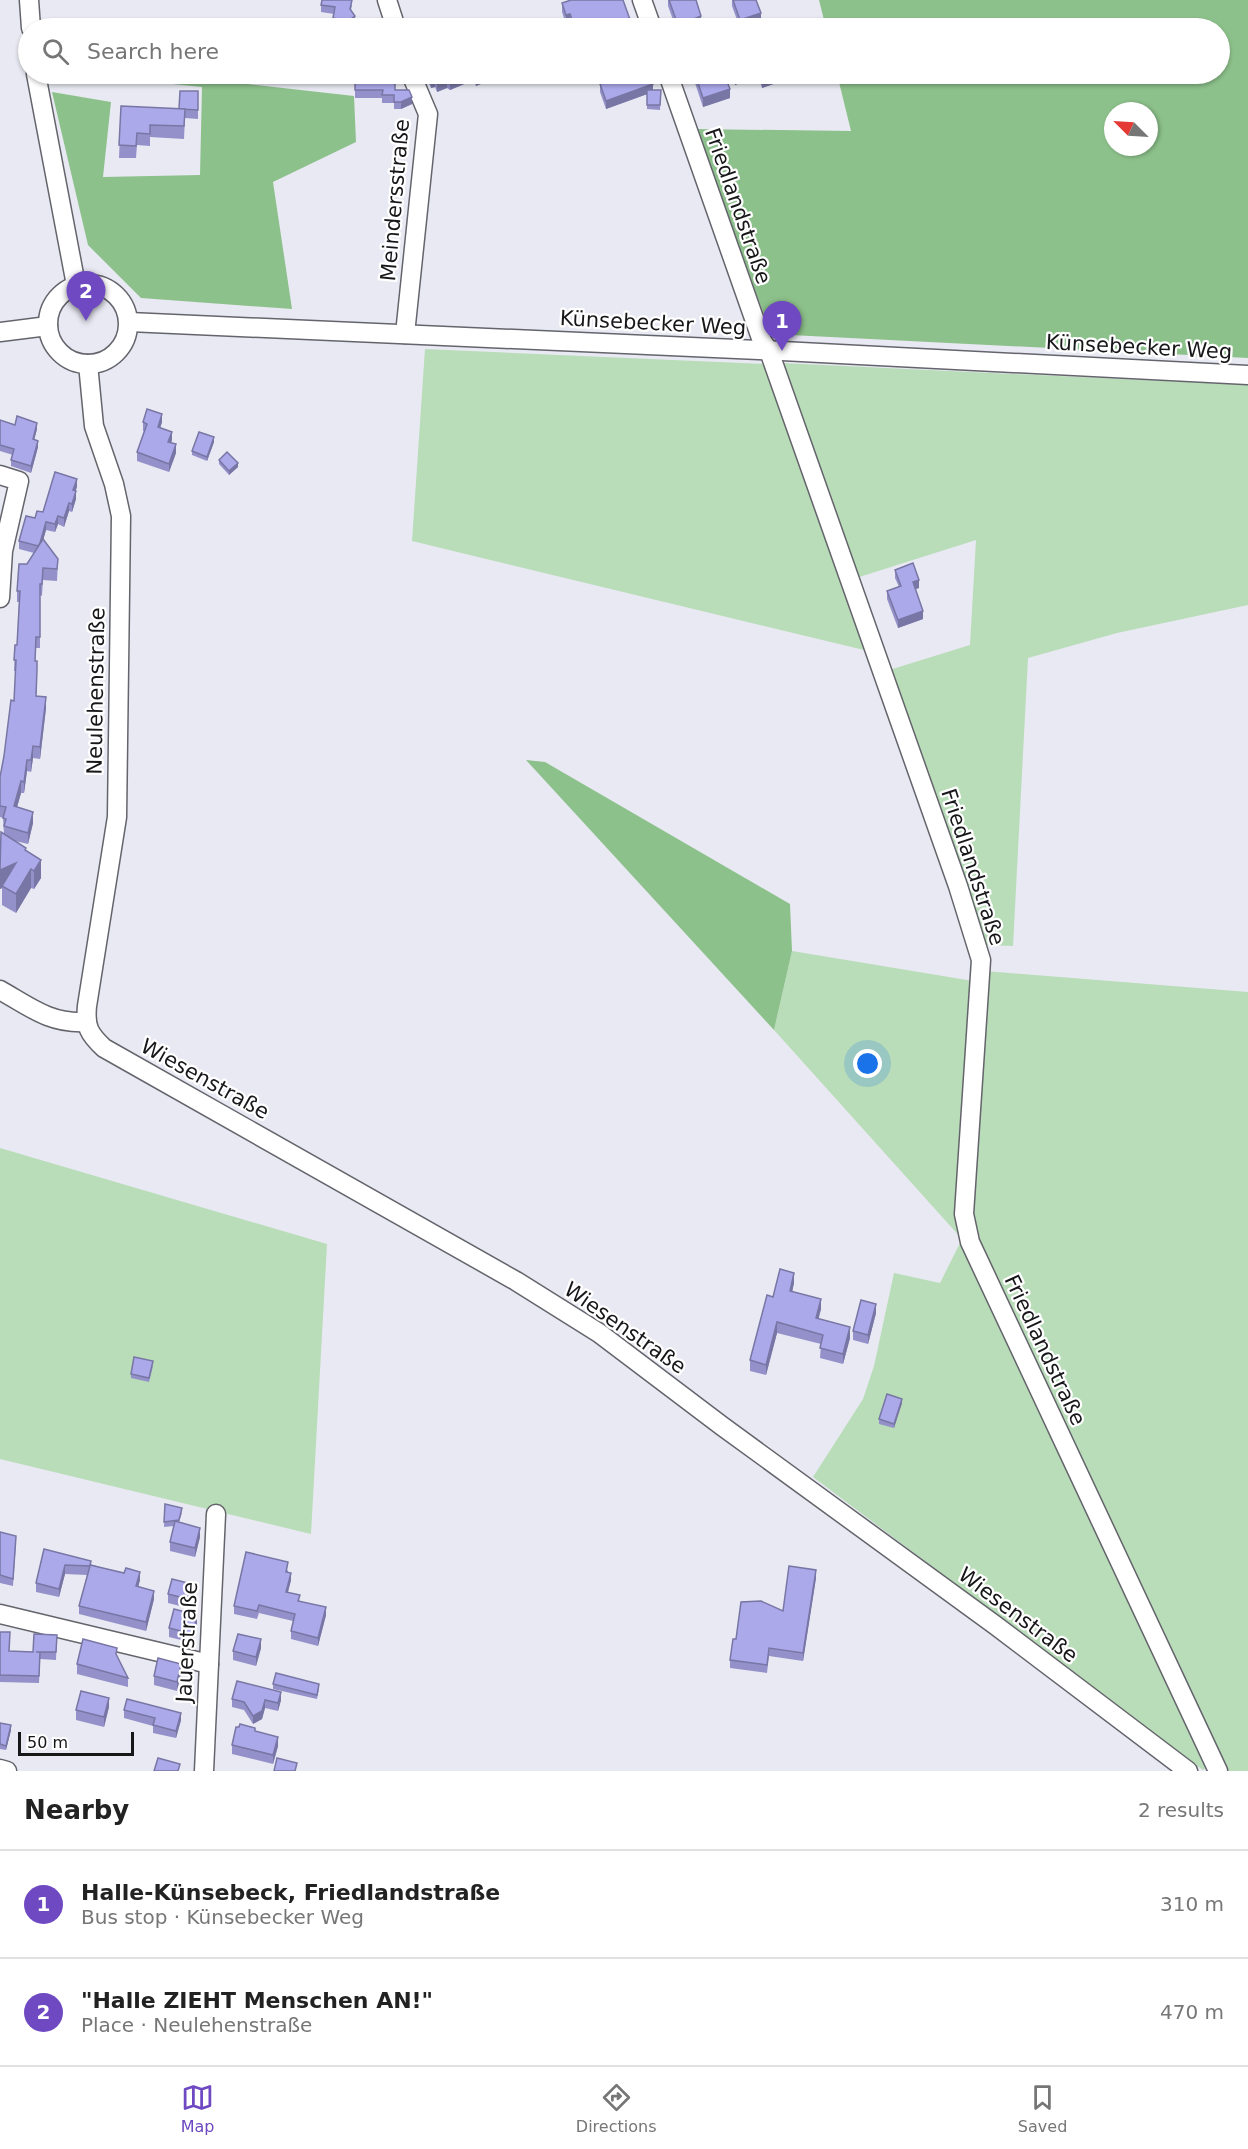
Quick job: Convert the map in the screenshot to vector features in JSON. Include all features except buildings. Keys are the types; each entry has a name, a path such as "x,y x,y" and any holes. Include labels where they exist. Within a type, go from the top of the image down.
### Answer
{"street":[{"path":"29,0 30,18"},
{"path":"387,0 393,18"},
{"path":"642,0 648,18"},
{"path":"38,84 76,285"},
{"name":"Meindersstraße","path":"405,334 428,114 415,84"},
{"name":"Friedlandstraße","path":"672,84 762,341 769,351 958,886 981,960 964,1214 970,1242 1218,1771"},
{"path":"94,284 111,291 123,304 129,322 126,337 118,351 105,360 88,364 74,362 61,354 52,341 48,326 51,309 61,294 76,285 94,284"},
{"name":"Künsebecker Weg","path":"129,322 1248,375"},
{"path":"0,332 48,326"},
{"name":"Neulehenstraße","path":"86,1022 117,817 121,516 114,484 94,426 88,364"},
{"path":"0,475 19,481 3,551 0,598"},
{"path":"0,990 53,1020 70,1023 86,1022"},
{"name":"Wiesenstraße","path":"86,1022 92,1037 104,1048 516,1281 599,1332 722,1426 995,1624 1188,1771"},
{"name":"Jauerstraße","path":"204,1771 216,1514"},
{"path":"0,1614 209,1664"},
{"path":"0,1769 7,1771"}],"green space":[{"path":"819,0 1248,0 1248,358 771,334 696,129 851,131 839,84 1230,84 1230,18 824,18"},
{"path":"172,84 248,84 354,96 356,142 273,182 292,309 141,298 88,245 52,92 111,102 103,177 200,175 202,87"},
{"path":"425,349 766,364 864,650 412,541"},
{"path":"781,363 1248,385 1248,605 1117,633 1028,658 1013,946 985,945 886,671 970,645 976,540 853,579"},
{"path":"526,760 545,762 790,904 792,951 774,1030"},
{"path":"792,951 973,981 957,1213 1209,1765 1203,1770 813,1477 863,1399 874,1366 894,1273 940,1283 962,1239 774,1030"},
{"path":"985,971 1248,992 1248,1771 1228,1771 982,1253 972,1222"},
{"path":"0,1148 327,1244 311,1534 0,1459"}],"place":[{"name":"\"Halle ZIEHT Menschen AN!\"","path":"86,321"},
{"name":"Halle-Künsebeck, Friedlandstraße","path":"782,351"}]}
